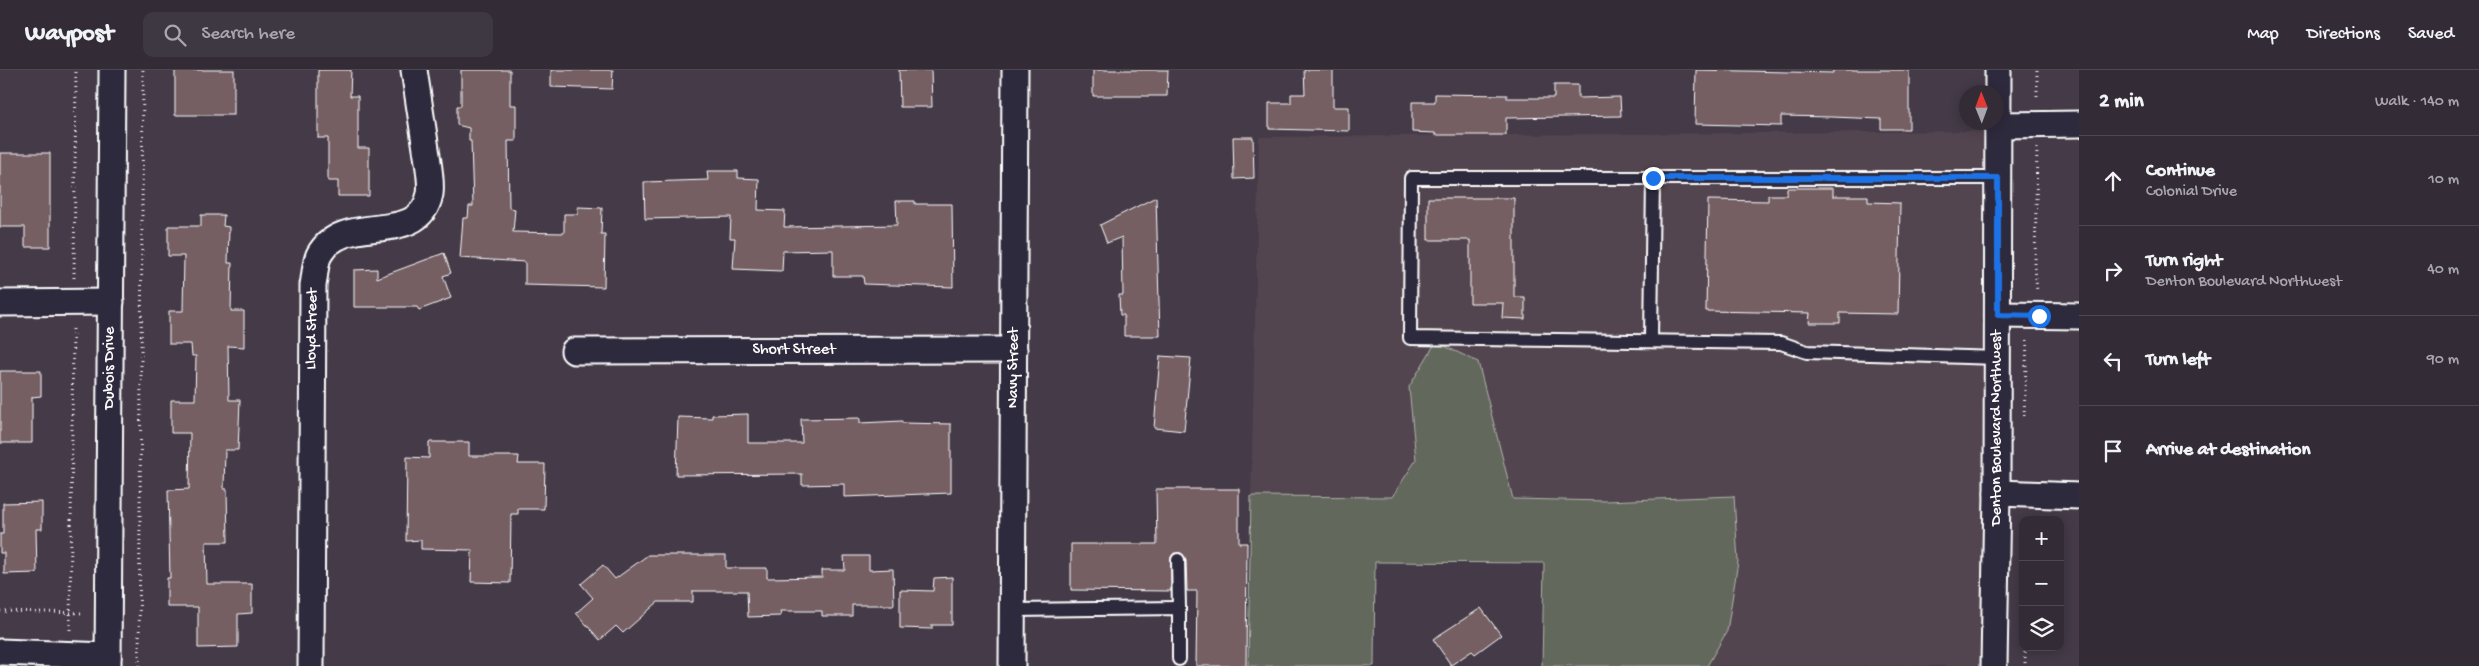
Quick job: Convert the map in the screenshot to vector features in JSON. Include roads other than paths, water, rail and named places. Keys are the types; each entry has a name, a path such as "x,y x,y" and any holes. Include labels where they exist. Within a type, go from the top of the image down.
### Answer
{"street":[{"name":"Dubois Drive","path":"108,661 112,70"},
{"name":"Lloyd Street","path":"311,666 313,285 318,258 326,244 349,231 395,227 413,220 425,209 430,193 428,163 414,70"},
{"name":"Navy Street","path":"1012,666 1015,70"},
{"name":"Denton Boulevard Northwest","path":"1998,70 1998,85"},
{"path":"2004,125 2079,124"},
{"name":"Denton Boulevard Northwest","path":"1994,666 1997,494 1998,130"},
{"path":"0,303 111,302"},
{"path":"1998,315 2079,316"},
{"name":"Short Street","path":"574,351 1014,350"},
{"path":"1997,494 2079,496"},
{"path":"0,652 70,655 108,661"}],"lane":[{"path":"1998,178 1411,178 1410,338 1781,343 1807,352 1998,358"},
{"path":"1651,341 1653,178"},
{"path":"1178,560 1179,659"},
{"path":"1013,610 1179,608"}]}
